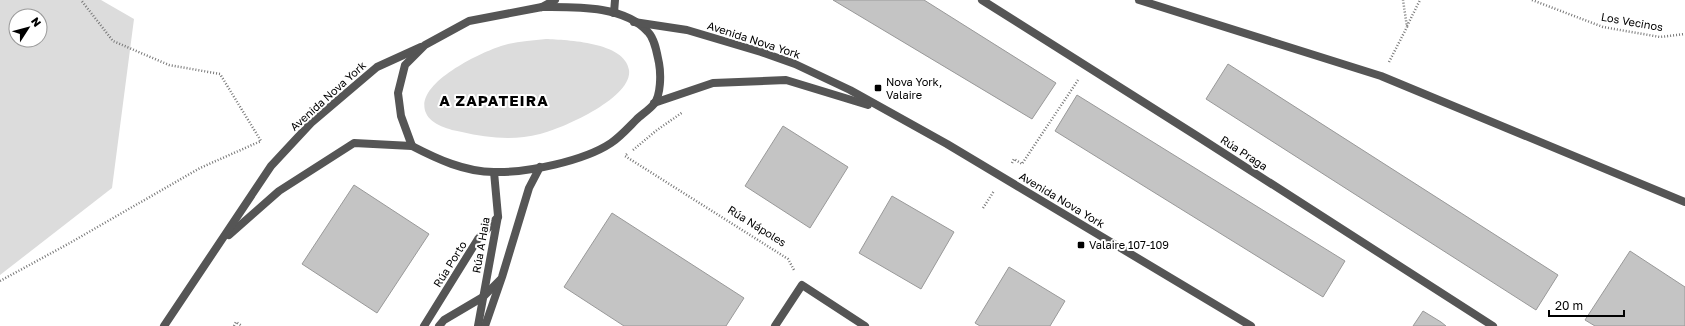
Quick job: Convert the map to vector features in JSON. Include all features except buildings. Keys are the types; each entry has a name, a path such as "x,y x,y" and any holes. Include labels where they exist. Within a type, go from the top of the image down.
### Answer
{"street":[{"path":"542,8 555,0"},
{"path":"614,12 615,0"},
{"name":"Rúa Praga","path":"982,0 1493,326"},
{"path":"1139,0 1381,76 1685,202"},
{"path":"584,7 614,12 634,22 649,32 657,53 662,76 654,104 611,143 575,159 540,167 494,172 443,161 412,146 401,116 398,93 405,65 425,45 469,21 542,8 584,7"},
{"name":"Avenida Nova York","path":"634,22 688,30 761,52 809,71 850,90 881,109 947,144 1251,326"},
{"name":"Avenida Nova York","path":"164,326 221,243 271,166 312,122 377,67 425,45"},
{"name":"Avenida Nova York","path":"654,104 713,83 786,80 881,109"},
{"name":"Avenida Nova York","path":"221,243 279,191 354,143 412,146"},
{"path":"485,326 502,277 529,188 540,167"},
{"name":"Rúa A Haia","path":"478,326 498,216 494,172"},
{"name":"Rúa Porto","path":"424,326 478,239 498,216"},
{"path":"439,326 444,320 483,297 502,277"},
{"path":"775,326 802,285 866,326"}],"path":[{"path":"0,281 68,244 200,168 262,141 220,74 169,65 113,41 81,0"},
{"path":"1403,0 1407,27"},
{"path":"1381,76 1420,0"},
{"name":"Los Vecinos","path":"1532,0 1603,27 1660,37 1685,34"},
{"path":"1002,177 1014,159 1022,164 1087,66"},
{"name":"Rúa Nápoles","path":"689,108 657,130 625,156 788,259 802,285"},
{"path":"234,326 236,322 242,326"}],"shaded area":[{"path":"0,0 101,0 134,19 112,188 0,275"},
{"path":"546,39 594,44 617,53 625,61 629,70 627,81 620,91 594,111 563,126 530,136 501,138 471,134 441,126 436,124 428,117 425,102 429,91 438,81 451,71 479,55 506,44"}],"place":[{"name":"Nova York, Valaire","path":"878,88"},
{"name":"Valaire 107-109","path":"1081,245"}],"district":[{"name":"A ZAPATEIRA","path":"494,101"}]}
